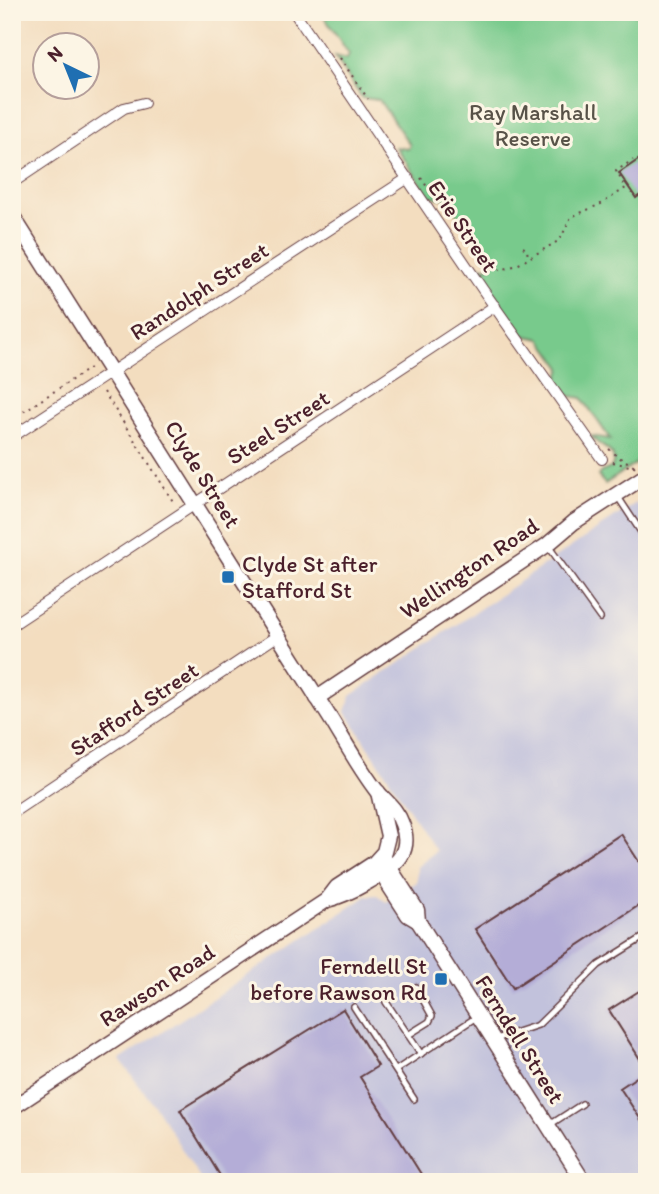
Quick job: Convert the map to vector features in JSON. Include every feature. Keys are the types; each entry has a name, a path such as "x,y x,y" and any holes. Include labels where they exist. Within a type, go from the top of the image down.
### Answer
{"main road":[{"name":"Clyde Street","path":"12,215 378,792 388,836 382,864"},
{"name":"Wellington Road","path":"317,698 547,545 574,522 617,495 641,471"},
{"name":"Rawson Road","path":"12,1108 327,900 337,887 382,864"},
{"name":"Ferndell Street","path":"382,864 408,915 418,920 584,1182"}],"street":[{"name":"Erie Street","path":"294,12 602,459"},
{"path":"12,183 124,108 144,103"},
{"name":"Randolph Street","path":"12,438 408,178"},
{"name":"Steel Street","path":"12,625 495,306"},
{"name":"Stafford Street","path":"12,813 277,636"}],"lane":[{"path":"617,495 647,541"},
{"path":"547,545 600,618"},
{"path":"493,1040 538,1025 599,965 647,935"},
{"path":"408,1035 429,1022 432,1016 415,987"},
{"path":"386,1002 421,1054"},
{"path":"355,1007 414,1099"},
{"path":"396,1070 478,1016"},
{"path":"548,1126 582,1104"}],"path":[{"path":"340,58 368,99"},
{"path":"486,275 495,268 507,269 560,240 567,222 577,213 601,204 626,188 616,172 632,160"},
{"path":"523,247 529,258"},
{"path":"12,419 90,368"},
{"path":"104,392 177,507"},
{"path":"604,444 641,471"},
{"path":"641,471 647,458"},
{"path":"602,459 641,471"}],"shaded area":[{"path":"636,503 647,519 647,1182 202,1182 159,1112 120,1060 367,896 377,895 386,902 417,882 417,867 436,851 346,712 351,696"}],"green space":[{"name":"Ray Marshall Reserve","path":"321,12 633,12 647,23 647,456 605,484 598,476 611,468 613,457 591,436 610,439 582,398 564,395 549,374 559,377 562,368 541,339 522,335 475,265 488,268 490,262 447,199 429,196 396,147 408,149 410,145 379,100 362,98 335,56 347,59 349,54"}],"building":[{"path":"647,154 647,190 636,198 619,173"},
{"path":"621,834 647,874 647,900 513,988 475,929"},
{"path":"647,986 647,1070 609,1010"},
{"path":"343,1009 378,1066 360,1077 426,1182 224,1182 180,1110"},
{"path":"647,1070 647,1129 620,1088"}],"place":[{"name":"Clyde St after Stafford St","path":"228,577"},
{"name":"Ferndell St before Rawson Rd","path":"441,979"}]}
